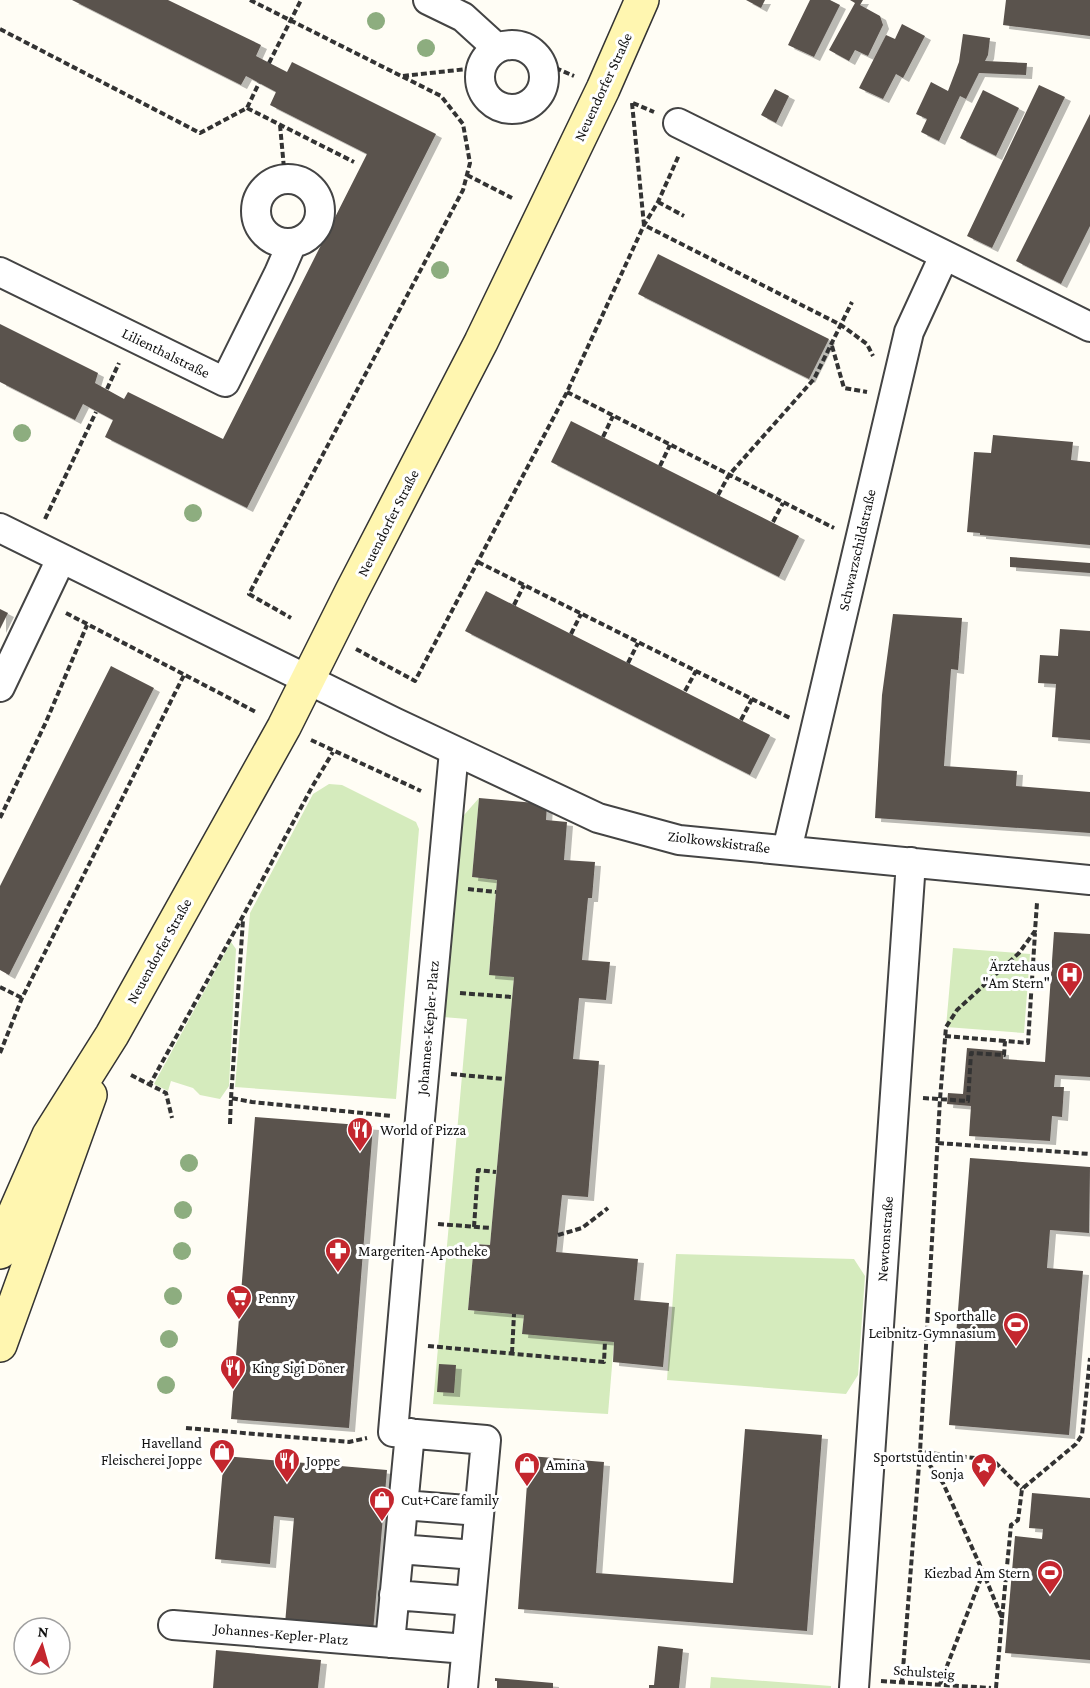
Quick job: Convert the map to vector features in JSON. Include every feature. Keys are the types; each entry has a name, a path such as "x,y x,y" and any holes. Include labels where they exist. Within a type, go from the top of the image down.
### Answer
{"street":[{"path":"428,0 463,17 489,58"},
{"name":"Neuendorfer Straße","path":"0,1252 49,1135 112,1035 284,727 481,342 603,89 642,0"},
{"path":"684,126 1090,327"},
{"path":"285,179 273,182 263,190 257,201 256,214 260,226 268,236 279,242 292,243"},
{"name":"Lilienthalstraße","path":"0,272 225,382 292,243 304,238 313,230 319,219 319,206 315,194 307,185 297,180 285,179"},
{"name":"Schwarzschildstraße","path":"787,850 909,332 944,256"},
{"path":"0,528 308,679"},
{"path":"0,687 62,559"},
{"name":"Ziolkowskistraße","path":"308,679 454,751 598,818 679,840 1090,880"},
{"name":"Johannes-Kepler-Platz","path":"390,1643 403,1505 401,1344 454,751"},
{"name":"Newtonstraße","path":"854,1684 911,862"},
{"name":"Neuendorfer Straße","path":"0,1345 112,1035"},
{"path":"402,1432 486,1440 463,1688"},
{"path":"403,1505 479,1511"},
{"path":"399,1549 475,1555"},
{"path":"394,1595 471,1600"},
{"name":"Johannes-Kepler-Platz","path":"173,1625 466,1649"}],"path":[{"path":"250,0 441,96 463,124 470,163 463,190 249,594 291,618"},
{"path":"269,63 301,0"},
{"path":"0,29 201,133 247,108 259,83"},
{"path":"402,76 489,58"},
{"path":"632,103 644,225"},
{"path":"247,108 354,162"},
{"path":"280,124 285,179"},
{"path":"355,649 415,681 567,392 644,225 658,202 684,126"},
{"path":"467,175 512,198"},
{"path":"658,202 684,216"},
{"path":"644,225 841,325 867,344 874,359"},
{"path":"718,495 729,475 814,379 852,303"},
{"path":"832,345 844,388 894,395"},
{"path":"567,392 860,540"},
{"path":"33,544 96,412"},
{"path":"603,437 613,416"},
{"path":"660,466 670,445"},
{"path":"773,522 783,503"},
{"path":"478,562 815,731"},
{"path":"514,605 524,585"},
{"path":"571,634 581,614"},
{"path":"0,818 46,722 87,625 333,752 449,803"},
{"path":"628,663 638,643"},
{"path":"685,692 696,671"},
{"path":"0,1053 22,998 184,675"},
{"path":"741,720 752,699"},
{"path":"149,1086 333,752"},
{"path":"945,1036 1028,1043 1039,875"},
{"path":"230,1124 243,916"},
{"path":"902,1682 920,1452 946,1027 957,1010 1019,953 1035,931"},
{"path":"0,987 22,998"},
{"path":"432,991 512,997"},
{"path":"947,1099 968,1101 971,1053 1004,1055 1005,1041"},
{"path":"425,1072 504,1079"},
{"path":"131,1075 166,1094 172,1118"},
{"path":"231,1098 420,1119"},
{"path":"938,1143 1090,1154"},
{"path":"474,1227 478,1170 496,1172"},
{"path":"558,1235 582,1228 608,1208"},
{"path":"411,1222 491,1228"},
{"path":"512,1353 514,1314"},
{"path":"401,1344 603,1362 605,1341"},
{"path":"994,1688 1011,1525 1018,1520 1022,1489 1076,1444 1082,1436 1088,1402 1090,1358"},
{"path":"186,1428 349,1442 402,1432"},
{"path":"920,1452 993,1460 1022,1489"},
{"path":"920,1452 943,1483 1002,1618"},
{"path":"940,1684 983,1572"},
{"name":"Schulsteig","path":"854,1684 902,1682 994,1688"}],"green space":[{"path":"329,784 342,785 416,822 419,829 396,1099 235,1087 250,913 313,794"},
{"path":"479,798 472,877 497,880 489,974 514,977 490,1245 474,1244 468,1310 524,1315 522,1333 614,1342 608,1414 433,1404 467,1019 443,1017 457,823"},
{"path":"231,942 236,949 229,1086 220,1099 200,1095 193,1088 171,1081 168,1091 154,1084"},
{"path":"953,948 1030,954 1024,1033 946,1027"},
{"path":"676,1254 854,1259 865,1276 858,1375 846,1394 667,1380"},
{"path":"711,1677 831,1686 831,1688 710,1688"}],"building":[{"path":"72,0 168,0 261,45 256,56 287,72 292,62 436,134 247,508 105,437 113,420 83,404 75,420 0,382 0,324 98,373 95,383 124,399 128,392 223,439 367,154 270,105 276,92 246,76 241,85"},
{"path":"746,0 765,0 761,8"},
{"path":"810,0 830,0 840,5 814,57 788,45"},
{"path":"850,0 863,0 860,5 880,16 883,25 868,56 855,50 849,61 829,50 855,3"},
{"path":"1006,0 1090,0 1090,36 1003,25"},
{"path":"902,24 925,36 903,78 896,74 883,99 859,88 886,35 895,39"},
{"path":"963,34 990,38 985,61 1027,63 1026,75 979,73 966,99 960,96 939,141 921,132 927,119 916,114 931,82 948,91 959,62"},
{"path":"1039,85 1065,97 992,248 967,236"},
{"path":"775,89 789,96 776,123 761,115"},
{"path":"983,90 1019,108 996,156 960,138"},
{"path":"1090,114 1090,226 1061,284 1016,261"},
{"path":"658,254 829,339 809,379 638,294"},
{"path":"571,421 799,536 779,577 551,462"},
{"path":"993,435 1073,442 1071,460 1090,462 1090,545 967,532 974,452 991,453"},
{"path":"1010,557 1090,563 1090,573 1010,567"},
{"path":"486,591 770,735 750,775 465,631"},
{"path":"0,609 8,613 0,629"},
{"path":"893,614 962,618 958,670 951,669 944,766 1017,771 1016,786 1090,792 1090,833 875,818 882,695"},
{"path":"1060,629 1090,631 1090,740 1052,737 1056,684 1038,683 1040,655 1058,656"},
{"path":"111,666 154,688 9,975 0,970 0,886"},
{"path":"479,798 547,804 546,820 567,822 564,860 595,862 592,898 588,898 582,960 610,962 606,1000 579,998 573,1059 599,1061 588,1197 562,1195 556,1252 638,1259 634,1300 669,1303 663,1367 613,1362 614,1342 522,1334 524,1315 468,1310 474,1244 490,1245 514,977 489,975 497,880 472,877"},
{"path":"1054,932 1090,934 1090,1077 1055,1075 1054,1087 1064,1087 1062,1117 1052,1116 1050,1141 969,1136 971,1106 947,1104 948,1093 963,1094 967,1048 1003,1051 1003,1059 1045,1062"},
{"path":"255,1117 373,1126 349,1428 231,1419"},
{"name":"Sporthalle Leibnitz-Gymnasium","path":"970,1158 1090,1167 1089,1233 1050,1230 1047,1268 1083,1271 1069,1435 949,1425"},
{"path":"439,1364 456,1365 454,1393 437,1392"},
{"path":"745,1429 822,1435 807,1631 518,1609 529,1456 604,1462 596,1573 733,1583"},
{"path":"224,1456 387,1470 373,1632 285,1624 294,1518 274,1516 270,1564 215,1559"},
{"name":"Kiezbad Am Stern","path":"1032,1493 1090,1498 1090,1660 1005,1653 1015,1536 1042,1539 1043,1529 1029,1528"},
{"path":"658,1646 683,1649 679,1688 649,1688 649,1685 654,1685"},
{"path":"216,1650 321,1660 318,1688 213,1688"},
{"path":"495,1678 553,1683 553,1688 497,1688"}],"place":[{"name":"Ärztehaus \"Am Stern\"","path":"1070,998"},
{"name":"World of Pizza","path":"360,1153"},
{"name":"Margeriten-Apotheke","path":"338,1274"},
{"name":"Penny","path":"239,1321"},
{"name":"Sporthalle Leibnitz-Gymnasium","path":"1016,1348"},
{"name":"King Sigi Döner","path":"233,1391"},
{"name":"Havelland Fleischerei Joppe","path":"222,1475"},
{"name":"Joppe","path":"287,1484"},
{"name":"Amina","path":"527,1488"},
{"name":"Sportstudentin Sonja","path":"984,1489"},
{"name":"Cut+Care family","path":"382,1523"},
{"name":"Kiezbad Am Stern","path":"1050,1596"}]}
